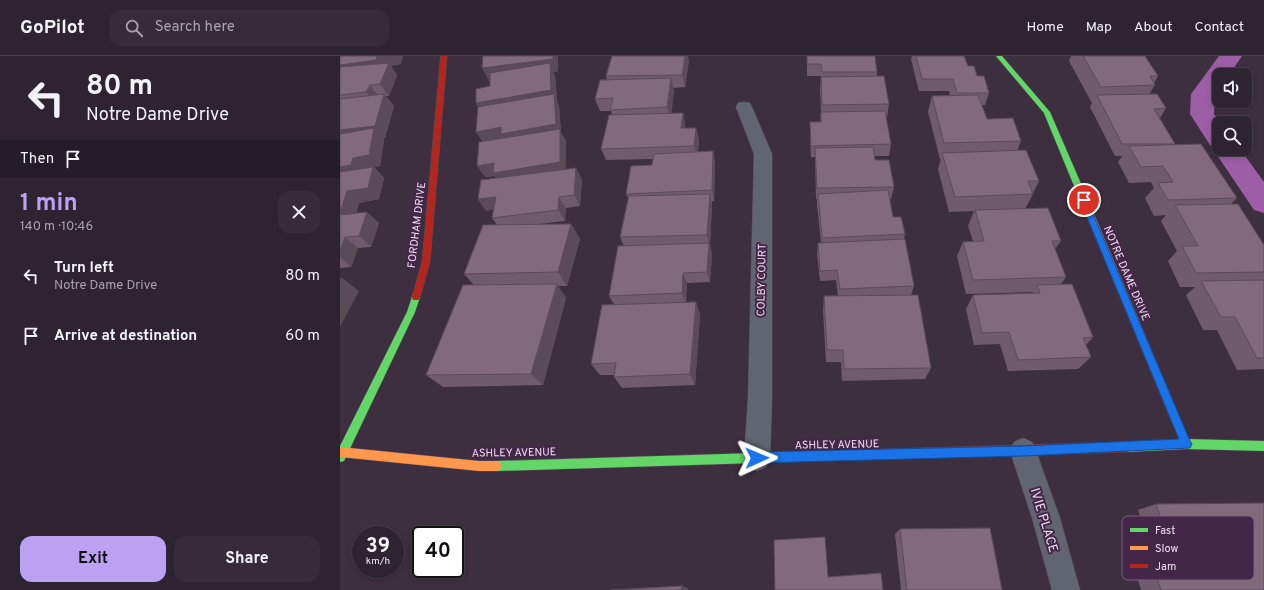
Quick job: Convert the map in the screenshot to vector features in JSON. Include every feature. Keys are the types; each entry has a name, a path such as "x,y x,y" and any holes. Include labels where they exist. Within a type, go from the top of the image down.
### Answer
{"street":[{"name":"FORDHAM DRIVE","path":"341,454 411,312 426,262 432,218 444,56"},
{"name":"NOTRE DAME DRIVE","path":"998,56 1016,74 1047,112 1186,444"},
{"name":"COLBY COURT","path":"744,107 763,154 760,399 757,458"},
{"name":"ASHLEY AVENUE","path":"341,454 478,466 1023,451 1186,444 1264,446"},
{"name":"IVIE PLACE","path":"1023,451 1046,518 1066,590"}],"building":[{"path":"340,56 377,56 376,60 340,65"},
{"path":"483,56 553,56 553,59 482,68"},
{"path":"612,56 685,56 682,75 606,76"},
{"path":"807,56 875,56 877,72 822,72 821,64 807,64"},
{"path":"916,56 964,56 968,66 974,66 977,76 984,76 989,93 957,93 953,79 922,79"},
{"path":"1083,56 1145,56 1158,76 1150,76 1155,85 1101,87"},
{"path":"389,63 380,84 370,85 366,92 340,95 340,67"},
{"path":"550,63 551,90 476,103 476,89 490,86 490,73"},
{"path":"884,76 889,104 822,105 821,77"},
{"path":"671,78 667,107 610,110 613,98 595,99 600,80"},
{"path":"384,94 375,126 340,130 340,99"},
{"path":"554,94 556,124 501,134 501,127 476,132 478,107"},
{"path":"1157,94 1166,108 1154,109 1175,144 1122,144 1097,95"},
{"path":"978,95 987,119 1013,118 1021,141 944,143 932,96"},
{"path":"885,111 891,144 811,146 810,122 821,122 821,112"},
{"path":"683,113 681,128 696,128 694,146 601,149 609,115"},
{"path":"374,128 369,155 353,158 351,165 340,167 340,134"},
{"path":"560,129 560,162 493,173 494,163 477,166 479,142"},
{"path":"1201,144 1237,198 1168,200 1158,183 1173,182 1163,166 1141,167 1129,146"},
{"path":"873,147 875,160 889,160 894,187 817,188 815,148"},
{"path":"1026,150 1039,181 1028,181 1033,194 955,197 942,153"},
{"path":"713,151 712,190 626,194 631,166 652,165 654,154"},
{"path":"373,167 368,188 347,191 342,207 340,208 340,172"},
{"path":"576,168 574,195 559,197 558,210 492,218 496,197 478,199 481,180"},
{"path":"888,190 893,217 901,217 905,234 822,238 818,194"},
{"path":"710,194 707,235 620,237 629,196"},
{"path":"1238,204 1264,245 1264,272 1196,273 1182,246 1198,246 1175,205"},
{"path":"1048,208 1061,241 1052,241 1066,277 973,280 963,242 984,241 975,210"},
{"path":"367,212 359,236 345,237 340,251 340,215"},
{"path":"571,224 558,272 464,274 483,225"},
{"path":"905,239 914,286 840,289 837,270 820,271 818,243"},
{"path":"709,243 707,272 683,273 682,293 609,296 618,246"},
{"path":"1264,280 1264,358 1257,358 1235,317 1221,317 1201,281"},
{"path":"557,284 531,374 426,375 463,285"},
{"path":"1072,284 1093,337 1083,338 1091,357 1018,360 1009,332 982,333 973,295 1040,293 1037,285"},
{"path":"918,295 931,368 844,369 843,350 827,350 824,296"},
{"path":"696,302 690,374 614,377 616,363 591,364 602,305"},
{"path":"1264,503 1264,590 1161,590 1158,580 1254,580 1254,516 1160,516 1156,504"},
{"path":"990,528 1002,590 907,590 900,529"},
{"path":"825,537 828,577 881,573 883,590 775,590 774,540"},
{"path":"682,586 681,590 610,590"}],"waterway":[{"path":"1212,129 1202,114 1203,94 1231,56"},
{"path":"1231,156 1264,203"}],"traffic: fast":[{"path":"999,56 1047,112 1081,193"},
{"path":"340,457 411,312 416,297"},
{"path":"1126,447 1186,444 1264,446"},
{"path":"496,466 791,457"}],"traffic: slow":[{"path":"1081,193 1186,444"},
{"path":"340,452 479,466 496,466"}],"traffic: jam":[{"path":"416,297 426,262 444,56"},
{"path":"791,457 1126,447"}],"route":[{"path":"757,458 1023,451 1186,444 1084,200"}]}
